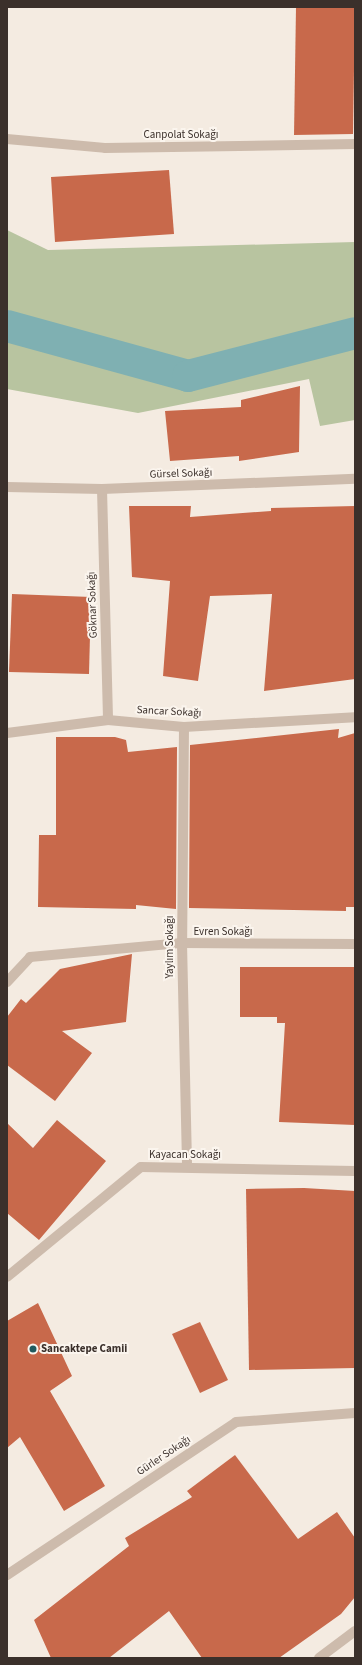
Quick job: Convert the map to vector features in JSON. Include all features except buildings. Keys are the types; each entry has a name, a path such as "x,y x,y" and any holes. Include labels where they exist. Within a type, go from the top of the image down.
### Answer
{"street":[{"name":"Canpolat Sokağı","path":"7,139 105,148 355,144"},
{"name":"Gürsel Sokağı","path":"7,487 102,489 355,479"},
{"name":"Göknar Sokağı","path":"102,489 108,720"},
{"name":"Sancar Sokağı","path":"7,733 108,720 184,727 355,717"},
{"name":"Yaylım Sokağı","path":"184,727 182,943 187,1165"},
{"name":"Evren Sokağı","path":"7,982 30,957 182,943 355,944"},
{"name":"Kayacan Sokağı","path":"7,1277 141,1167 187,1165 355,1171"},
{"name":"Gürler Sokağı","path":"7,1575 236,1422 355,1413"},
{"path":"319,1658 355,1631"}],"green space":[{"path":"7,230 48,250 355,242 355,420 320,426 309,379 138,413 7,389"}],"waterway":[{"path":"7,326 188,376 355,333"}],"place":[{"name":"Sancaktepe Camii","path":"33,1349"}]}
